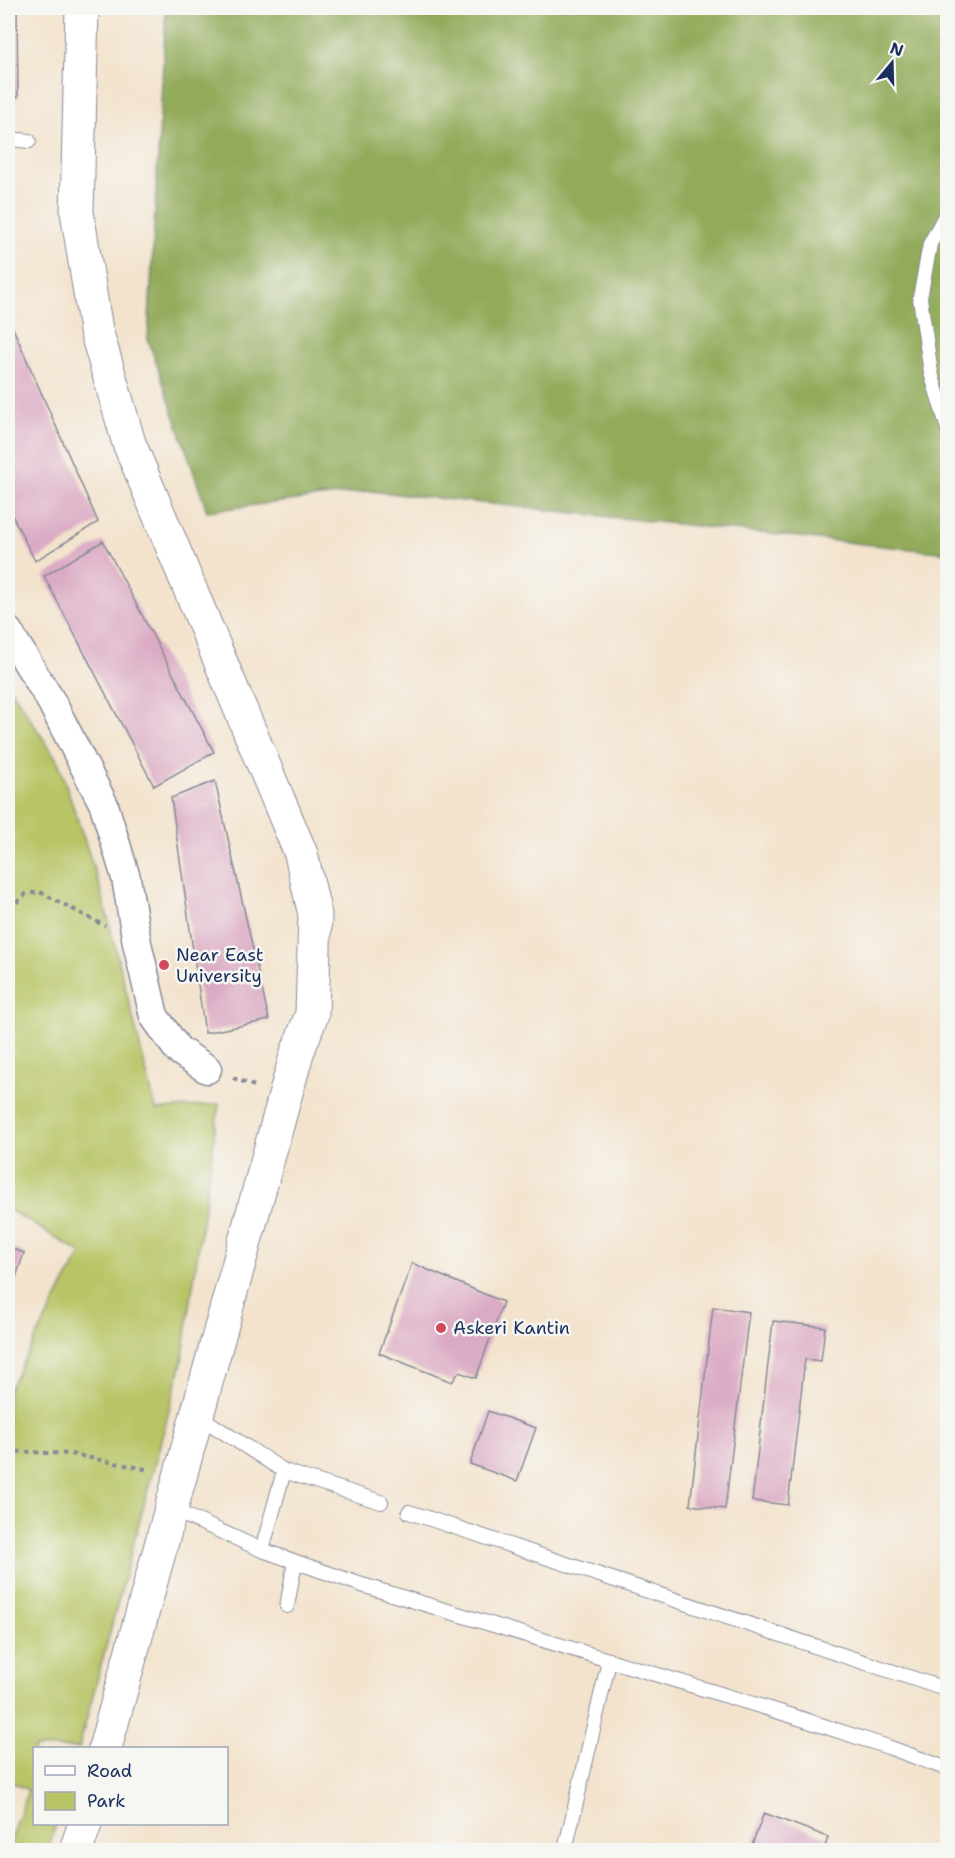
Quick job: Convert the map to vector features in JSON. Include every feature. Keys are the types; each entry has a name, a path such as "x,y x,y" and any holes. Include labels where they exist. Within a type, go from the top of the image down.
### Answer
{"main road":[{"path":"82,8 77,212 96,330 129,443 301,854 315,915 312,1014 297,1053 106,1747"},
{"path":"76,1851 86,1825"},
{"path":"86,1825 86,1851"}],"street":[{"path":"8,631 51,701 105,805 126,878 137,943 154,1016 178,1050 207,1069"}],"lane":[{"path":"8,139 29,141"},
{"path":"948,210 930,244 920,298 931,373 948,429"},
{"path":"197,1415 284,1471 381,1502"},
{"path":"262,1550 284,1471"},
{"path":"171,1509 262,1550 362,1585 806,1720 948,1769"},
{"path":"409,1512 948,1690"},
{"path":"287,1606 295,1562"},
{"path":"565,1851 609,1661"}],"path":[{"path":"8,918 14,905 26,894 40,892 137,943"},
{"path":"207,1069 286,1098"},
{"path":"8,1451 71,1454 180,1476"}],"green space":[{"path":"166,8 947,8 947,553 370,491 207,511 148,339"},
{"path":"8,685 58,761 100,887 156,1110 219,1104 182,1362 79,1747 33,1747 33,1825 56,1825 48,1850 8,1850 28,1790 8,1780 8,1391 81,1253 8,1209"}],"building":[{"path":"8,8 17,8 18,97 8,96"},
{"path":"8,317 98,522 35,561 8,507"},
{"path":"103,541 214,752 154,786 44,576"},
{"path":"215,781 269,1020 205,1033 171,798"},
{"path":"8,1247 24,1253 8,1301"},
{"name":"Askeri Kantin","path":"412,1263 503,1302 476,1378 459,1372 452,1382 379,1353"},
{"path":"713,1307 749,1312 725,1509 690,1505"},
{"path":"773,1321 825,1327 821,1361 805,1359 788,1505 752,1501"},
{"path":"488,1411 536,1428 517,1481 470,1464"},
{"path":"764,1813 828,1837 824,1850 750,1850"}],"place":[{"name":"Near East University","path":"164,965"},
{"name":"Askeri Kantin","path":"441,1328"}]}
